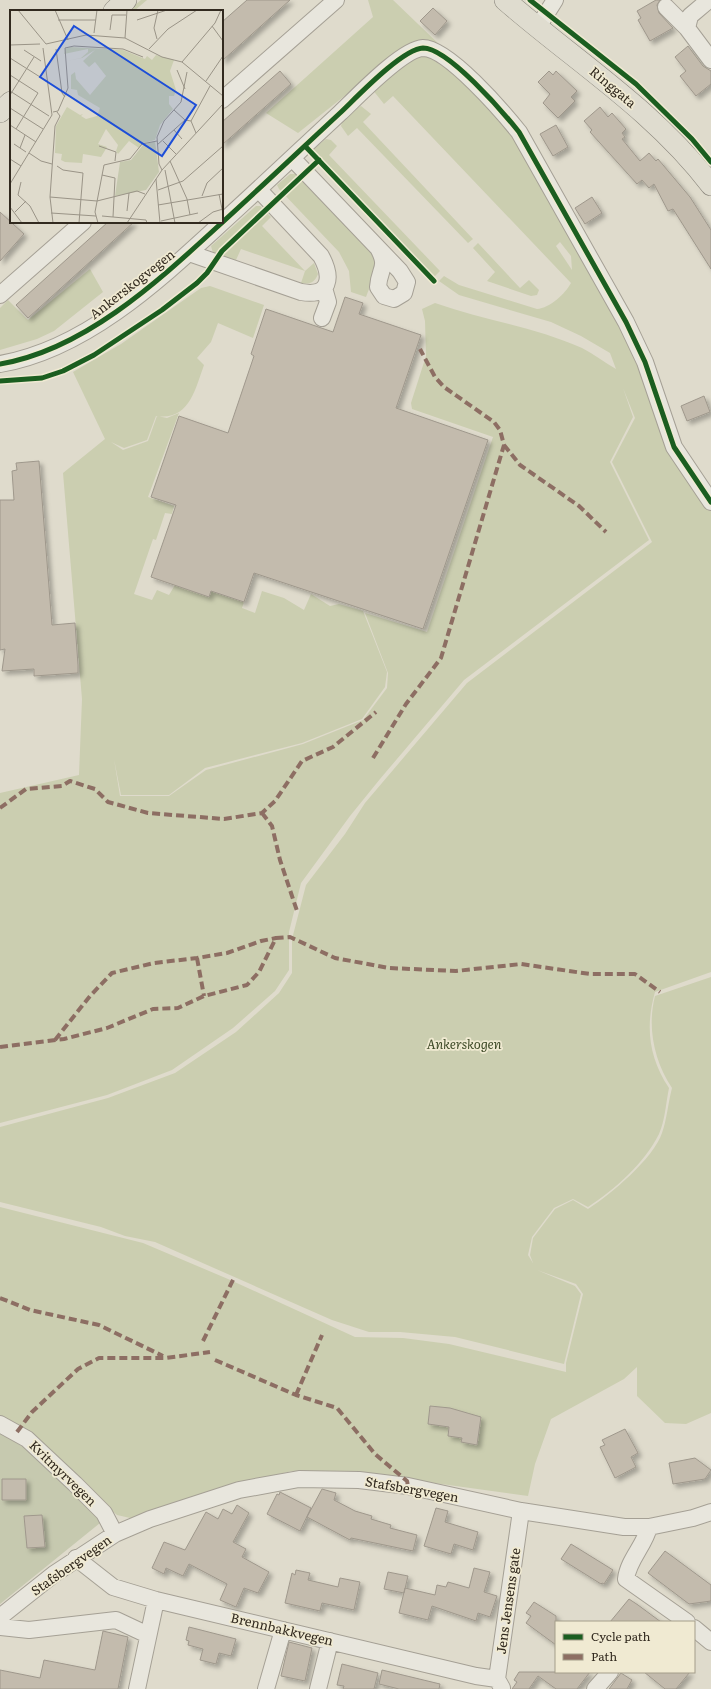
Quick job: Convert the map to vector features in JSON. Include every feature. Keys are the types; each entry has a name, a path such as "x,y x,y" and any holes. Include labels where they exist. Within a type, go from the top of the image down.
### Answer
{"main road":[{"path":"115,10 126,0"},
{"name":"Ringgata","path":"505,0 632,101 678,147 711,185"}],"street":[{"path":"223,99 336,0"},
{"path":"538,26 555,0"},
{"path":"688,28 690,16 709,0"},
{"path":"666,7 688,28 711,60"},
{"name":"Ankerskogvegen","path":"223,222 390,67 414,49 424,48 436,51 497,104 519,132 626,322 645,362 674,447 711,502"},
{"path":"292,158 378,248"},
{"path":"189,253 301,292 318,292 324,288 328,278 328,269 321,256 259,190"},
{"path":"0,295 82,223"},
{"name":"Ankerskogvegen","path":"0,364 40,354 88,331 157,280 222,223"},
{"path":"322,318 328,302 324,288"},
{"name":"Kvitmyrvegen","path":"0,1424 27,1439 75,1484 104,1513 116,1534"},
{"name":"Stafsbergvegen","path":"0,1617 76,1558 116,1534 150,1518 239,1490 299,1479 359,1480 408,1486 521,1511 624,1527 649,1527 693,1518 711,1512"},
{"name":"Jens Jensens gate","path":"500,1684 521,1511"},
{"path":"649,1527 647,1538 627,1572 626,1579 686,1621"},
{"name":"Brennbakkvegen","path":"76,1558 113,1587 156,1600 476,1676 500,1684"},
{"path":"137,1689 156,1600"},
{"path":"0,1627 29,1630 116,1620 148,1635"},
{"path":"695,1629 711,1642"},
{"path":"266,1689 283,1630"},
{"path":"318,1689 330,1641"},
{"path":"595,1689 609,1673"}],"green space":[{"path":"141,0 147,0 135,10 129,10"},
{"path":"368,0 393,0 442,47 401,51 298,133 266,113 373,17"},
{"name":"Ankerskogen","path":"421,53 450,71 476,93 498,118 518,145 625,331 688,479 711,511 711,972 655,992 650,1018 651,1042 657,1065 669,1088 663,1123 653,1145 628,1175 588,1207 573,1199 554,1208 532,1237 528,1255 533,1263 530,1255 533,1238 555,1209 573,1200 588,1209 608,1195 630,1175 641,1164 657,1143 664,1128 672,1088 661,1067 654,1044 652,1020 655,996 711,977 711,1413 686,1424 665,1423 637,1396 637,1367 624,1379 551,1419 535,1464 528,1496 376,1475 292,1471 237,1484 139,1520 117,1515 44,1453 0,1421 0,1207 143,1243 228,1279 355,1337 403,1338 449,1344 566,1372 566,1363 583,1294 576,1284 537,1270 575,1286 581,1294 564,1364 455,1337 400,1332 369,1332 332,1320 155,1242 125,1236 101,1227 0,1202 0,1127 108,1098 175,1073 236,1032 279,993 292,973 292,939 306,885 345,834 365,803 467,683 652,542 612,462 635,418 623,388 633,417 610,462 649,540 464,680 380,779 350,816 301,883 289,932 289,970 275,991 233,1028 172,1070 107,1095 0,1123 0,793 79,775 82,699 63,473 105,439 73,372 121,344 201,288 210,286 264,305 253,338 218,323 211,342 197,358 204,365 194,393 183,409 176,414 157,416 167,418 179,413 148,497 174,506 172,514 165,513 156,540 153,539 134,594 152,600 157,590 169,595 175,585 209,597 211,591 244,602 242,608 255,613 262,591 284,598 304,610 311,594 330,606 339,604 363,611 387,672 385,687 362,719 302,743 205,768 169,795 121,795 114,759 120,796 169,796 206,770 303,744 363,720 387,688 388,673 365,613 427,632 493,437 412,409 411,403 426,356 425,321 422,309 435,303 546,334 582,348 616,369 610,353 581,336 551,322 459,295 439,281 444,276 459,285 537,309 547,306 557,300 571,283 393,96 384,104 372,89","holes":["560,242 571,256 572,270 556,246","157,416 148,441 123,450 111,442 124,448 147,440"]},
{"path":"361,106 371,114 363,122 473,239 468,243 357,128 348,136 341,126 343,120 348,114"},
{"path":"326,139 331,140 337,146 329,155 440,271 434,277 313,149"},
{"path":"290,174 296,174 313,190 352,229 375,256 375,271 366,297 351,292 349,271 339,252 279,189 277,185"},
{"path":"256,206 260,206 271,217 262,226 305,271 241,249 236,260 213,253 211,246"},
{"path":"478,243 520,288 529,280 539,290 537,295 531,296 487,281 495,272 473,248"},
{"path":"314,263 318,274 312,282 307,284 301,283 305,271"},
{"path":"90,269 103,292 54,331 37,339 0,350 0,308 8,300 28,320"},
{"path":"0,1433 15,1441 56,1472 80,1496 100,1523 0,1604"}],"building":[{"path":"247,0 290,0 223,60 223,21"},
{"path":"656,0 660,0 657,5 659,13 673,28 650,41 638,20 641,18 637,11"},
{"path":"433,8 447,21 435,35 420,21"},
{"path":"688,46 703,66 711,71 711,84 696,96 680,76 686,71 675,57"},
{"path":"280,71 291,84 223,144 223,121"},
{"path":"549,71 553,75 556,71 577,91 571,97 575,101 558,118 543,103 550,94 538,82"},
{"path":"600,107 608,117 612,113 626,129 622,133 625,137 622,139 640,161 649,153 656,161 658,159 690,197 711,230 711,269 673,209 668,211 654,184 649,188 642,180 637,184 590,132 592,130 584,121"},
{"path":"556,125 568,147 553,156 540,134"},
{"path":"592,197 602,213 585,224 575,208"},
{"path":"0,212 10,221 10,223 12,223 24,234 0,261"},
{"path":"107,223 133,223 28,318 16,305"},
{"path":"345,297 363,303 359,314 421,335 396,408 488,440 423,629 254,573 244,602 211,591 209,597 151,577 176,505 151,497 179,416 228,433 254,356 251,354 266,309 333,332"},
{"path":"704,396 710,412 687,421 681,406"},
{"path":"39,461 52,625 75,623 78,673 34,676 34,669 2,671 5,649 0,650 0,500 14,500 12,471 17,470 16,463"},
{"path":"430,1406 450,1408 481,1417 477,1445 461,1442 462,1438 448,1436 449,1427 428,1424"},
{"path":"625,1429 638,1453 631,1457 636,1467 615,1478 600,1447 605,1445 602,1440"},
{"path":"695,1458 711,1470 705,1479 673,1484 669,1463"},
{"path":"2,1479 26,1479 26,1500 2,1500"},
{"path":"322,1489 336,1493 334,1500 355,1511 372,1516 371,1519 391,1525 390,1528 417,1535 413,1551 351,1538 350,1540 307,1517"},
{"path":"280,1492 311,1508 300,1531 267,1514 277,1494 279,1495"},
{"path":"237,1505 249,1513 233,1542 246,1549 242,1557 269,1572 258,1593 244,1588 236,1607 220,1600 227,1584 189,1564 183,1576 166,1568 164,1574 152,1568 164,1542 185,1550 206,1512 218,1519 223,1509 232,1514"},
{"path":"436,1508 448,1511 445,1522 478,1532 473,1550 454,1544 451,1554 424,1546"},
{"path":"42,1515 45,1547 27,1548 24,1516"},
{"path":"571,1544 613,1570 604,1584 601,1584 561,1559"},
{"path":"665,1551 711,1585 711,1601 689,1604 648,1573"},
{"path":"474,1568 490,1572 484,1592 497,1596 490,1617 478,1613 476,1621 432,1606 428,1620 399,1613 405,1588 435,1595 437,1585 446,1587 448,1582 469,1588"},
{"path":"296,1570 310,1573 308,1580 338,1587 340,1578 360,1582 354,1610 322,1603 320,1611 285,1603 292,1573 295,1575"},
{"path":"388,1572 408,1576 404,1593 384,1589"},
{"path":"629,1599 660,1621 611,1621"},
{"path":"534,1602 556,1616 555,1644 526,1623 531,1616 526,1613"},
{"path":"189,1627 236,1639 231,1656 219,1653 216,1664 200,1660 203,1649 188,1645 189,1641 186,1640"},
{"path":"103,1631 128,1637 118,1689 0,1689 0,1670 40,1678 44,1660 95,1670"},
{"path":"289,1642 312,1648 305,1681 281,1676"},
{"path":"342,1664 378,1673 374,1689 343,1689 344,1686 337,1685"},
{"path":"382,1670 440,1684 439,1689 399,1689 379,1684"},
{"path":"519,1672 589,1673 577,1689 556,1689 538,1676 529,1689 512,1689 517,1682 514,1680"},
{"path":"621,1673 632,1680 627,1689 609,1689"},
{"path":"645,1673 689,1673 676,1689 665,1689"}],"marked path":[{"path":"373,758 406,704 441,658 504,445 500,430 494,422 444,387 435,377 420,349"},
{"path":"504,445 520,465 579,506 606,532"},
{"path":"0,808 26,789 62,786 70,781 95,789 108,802 148,813 224,819 262,813 275,801 302,761 333,747 376,712"},
{"path":"262,813 272,826 280,860 297,911"},
{"path":"0,1047 64,1039 107,1028 153,1009 178,1008 204,996 247,985 259,972 276,938 290,937 335,958 389,968 456,971 521,964 590,974 635,974 660,992"},
{"path":"55,1040 90,996 112,973 154,963 227,953 261,941 276,938"},
{"path":"197,958 204,996"},
{"path":"203,1341 234,1278"},
{"path":"0,1298 30,1310 99,1325 163,1356"},
{"path":"296,1395 322,1335"},
{"path":"17,1432 32,1412 78,1369 99,1358 166,1358 210,1352"},
{"path":"215,1360 296,1395 337,1408 375,1454 407,1481 408,1486"}],"cycle path":[{"path":"530,0 636,84 692,139 711,162"},
{"path":"223,222 368,86 403,56 414,50 423,48 434,51 446,58 474,82 501,110 519,132 626,322 645,362 674,447 711,502"},
{"path":"305,146 434,281"},
{"path":"0,381 42,378 63,371 94,355 162,310 197,283 207,273 222,251 319,160"},
{"path":"0,364 31,356 60,345 89,330 142,292 222,223"}]}
